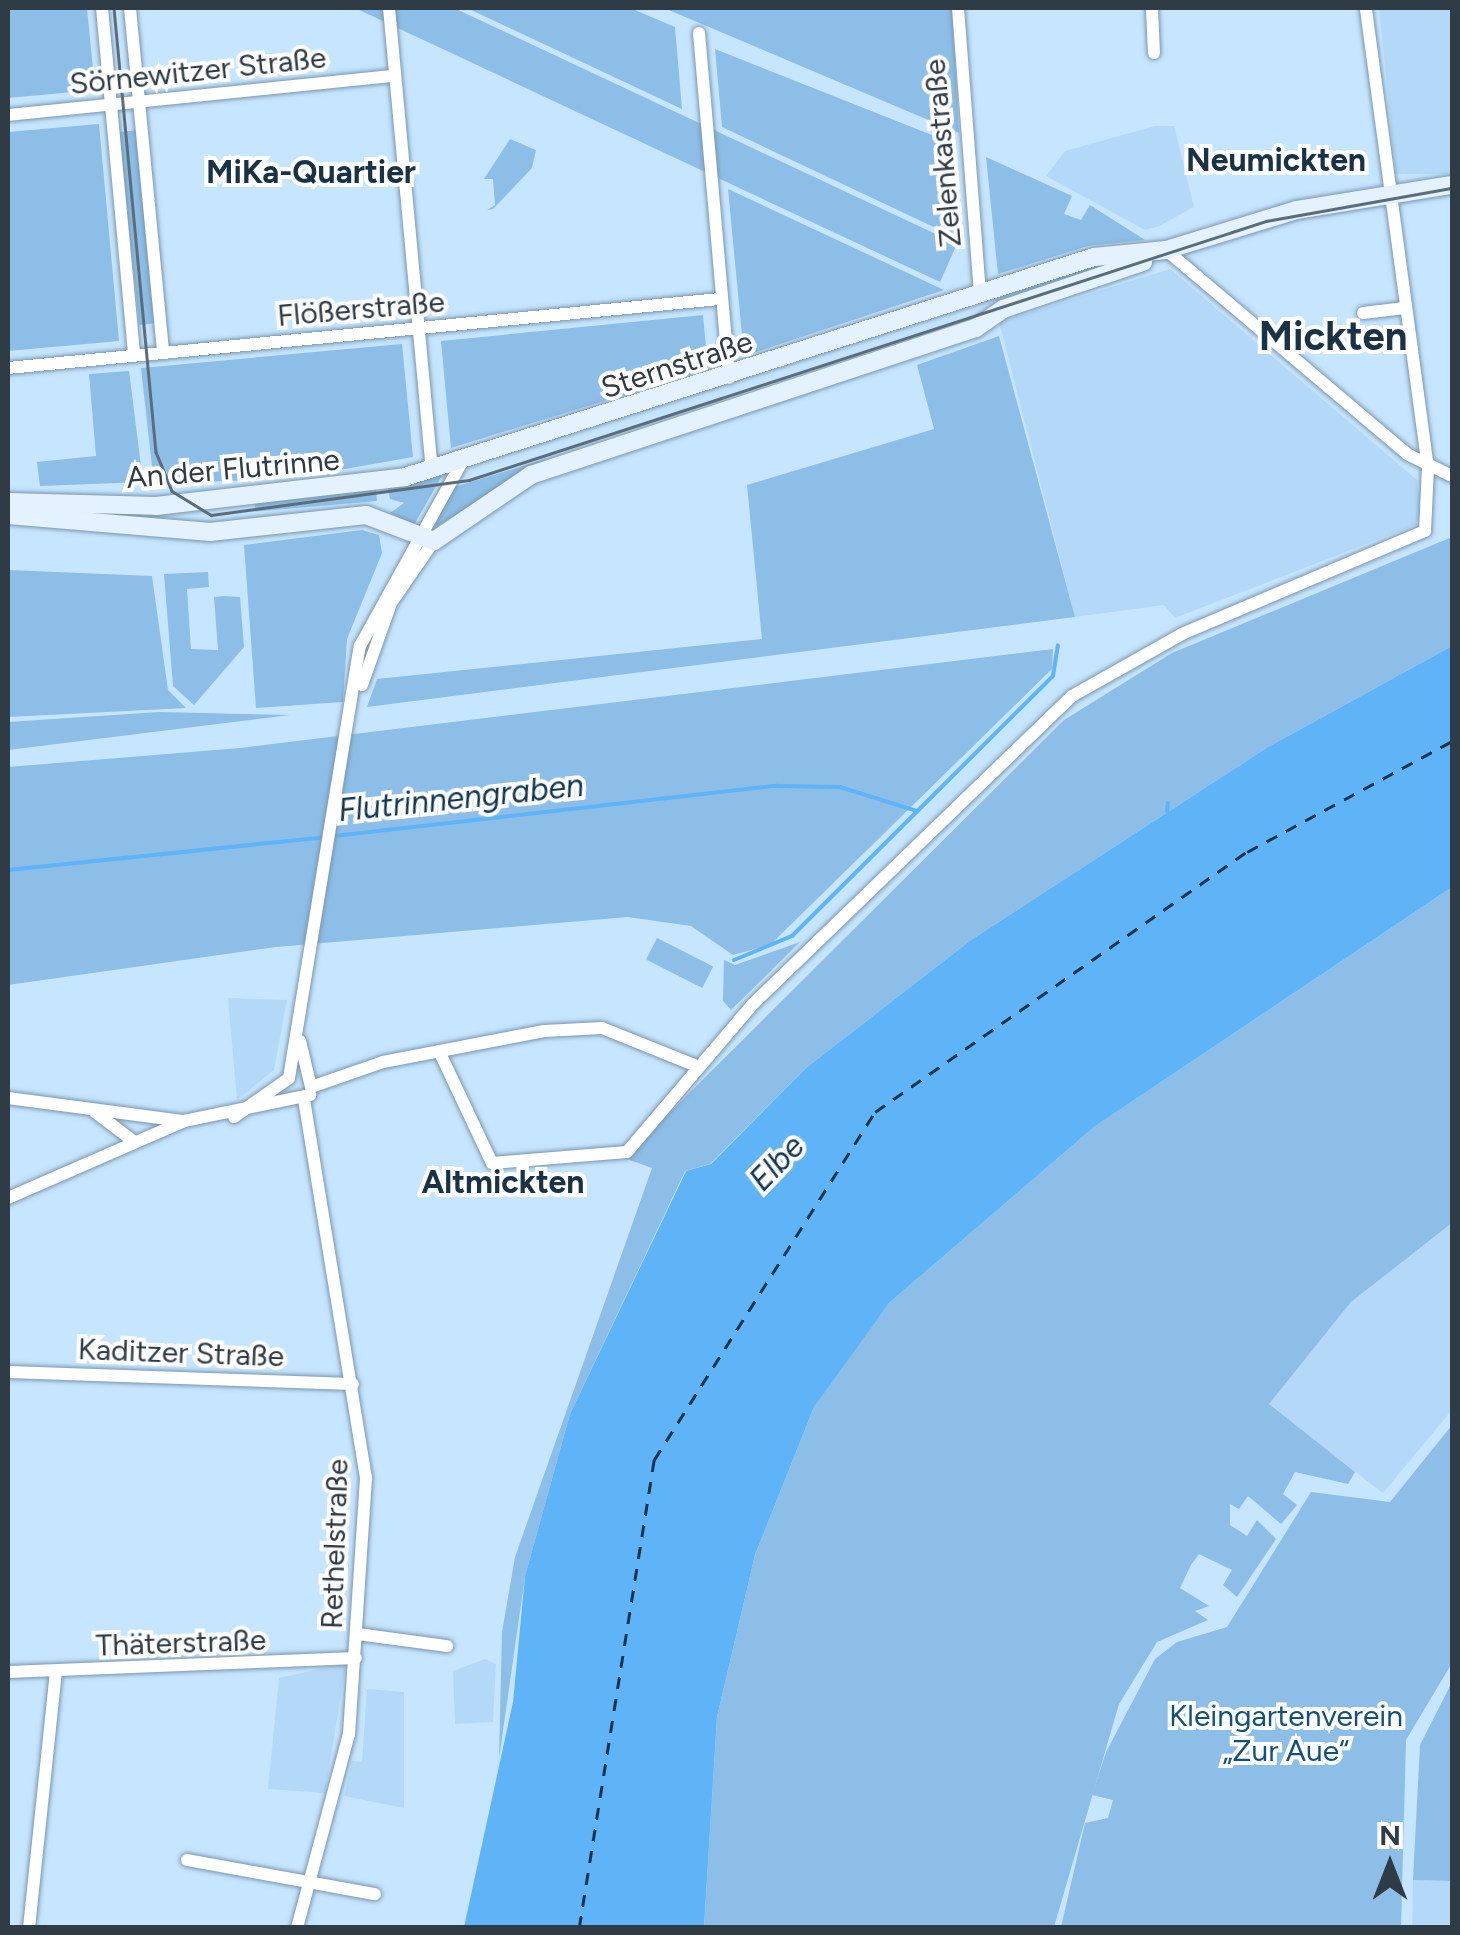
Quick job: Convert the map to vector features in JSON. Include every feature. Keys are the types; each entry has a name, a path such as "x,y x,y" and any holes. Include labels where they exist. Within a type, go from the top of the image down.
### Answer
{"street":[{"path":"102,8 134,354"},
{"path":"130,8 163,352"},
{"path":"389,8 432,468"},
{"name":"Zelenkastraße","path":"958,8 980,294"},
{"path":"1152,8 1154,53"},
{"path":"438,1051 492,1163 615,1158 652,1127 694,1065 1016,741 1094,682 1182,634 1425,531 1428,468 1366,8"},
{"path":"699,33 719,299 728,378 736,408"},
{"name":"Sörnewitzer Straße","path":"8,115 393,76"},
{"name":"Sternstraße","path":"425,537 531,474 976,328 1003,308 1166,250 1389,195 1452,185"},
{"path":"1166,250 1428,468 1452,476"},
{"name":"Sternstraße","path":"297,1101 298,1024 355,706 391,603 462,462 1094,257 1166,250"},
{"name":"Flößerstraße","path":"8,368 719,299"},
{"path":"1363,314 1405,308"},
{"name":"An der Flutrinne","path":"8,502 250,500 462,462"},
{"name":"An der Flutrinne","path":"8,515 210,532 366,514 425,537"},
{"path":"234,1117 297,1082 438,1051 602,1028 694,1065"},
{"path":"8,1098 184,1122 234,1117 297,1101 297,1082"},
{"name":"Rethelstraße","path":"297,1101 353,1384 366,1478 349,1734 297,1928"},
{"path":"92,1109 133,1142"},
{"path":"8,1198 184,1122"},
{"name":"Kaditzer Straße","path":"8,1372 353,1384"},
{"path":"358,1634 446,1646"},
{"name":"Thäterstraße","path":"8,1672 356,1658"},
{"path":"29,1928 56,1671"},
{"path":"188,1860 312,1877 375,1894"}],"shaded area":[{"path":"1379,8 1452,8 1452,174 1396,174"},
{"path":"1155,126 1174,126 1194,207 1159,226 1145,230 1046,176 1065,151"},
{"path":"1170,269 1417,480 1422,512 1415,525 1175,618 1164,605 1075,617 999,322"},
{"path":"228,998 287,1000 274,1070 237,1100"},
{"path":"1452,1223 1452,1410 1383,1493 1268,1405 1351,1302"},
{"path":"485,1659 496,1664 493,1722 455,1724 453,1671"},
{"path":"346,1663 325,1793 268,1789 279,1678"},
{"path":"367,1689 404,1692 404,1808 344,1796 352,1761 362,1762"},
{"path":"1413,1880 1452,1881 1451,1928 1412,1928"}],"green space":[{"path":"8,8 87,8 95,90 8,98"},
{"path":"355,8 454,8 957,244 940,282"},
{"path":"467,8 630,8 675,27 682,109"},
{"path":"664,8 952,8 959,133"},
{"path":"715,49 947,141 957,238 722,127"},
{"path":"99,124 119,341 8,351 8,132"},
{"path":"138,130 158,323 139,325 119,132"},
{"path":"510,139 536,150 532,168 493,209 487,210 495,205 493,179 484,179"},
{"path":"986,157 1072,196 1064,214 1081,220 1090,205 1145,240 1088,246 998,274"},
{"path":"728,189 944,290 744,356"},
{"path":"703,315 708,369 451,448 441,341"},
{"path":"999,336 1075,617 367,707 377,679 762,639 747,485 934,429 917,365"},
{"path":"402,344 413,457 294,478 154,484 141,368"},
{"path":"129,371 143,482 40,486 37,462 96,456 89,374"},
{"path":"548,458 438,526 426,525 448,489"},
{"path":"443,474 414,525 390,513 404,503 390,499 387,483"},
{"path":"376,490 377,501 255,512 254,501"},
{"path":"362,530 379,535 382,553 347,639 343,702 256,708 244,545"},
{"path":"1452,537 1452,646 1268,747 971,940 806,1068 710,1164 685,1171 570,1414 525,1576 499,1759 502,1632 515,1557 652,1168 624,1158 1064,720 1172,653"},
{"path":"8,570 152,576 168,690 186,708 8,717"},
{"path":"208,572 209,587 187,589 191,649 218,650 214,597 224,596 240,597 244,647 194,705 173,686 164,574"},
{"path":"1053,649 1052,669 770,945 733,955 691,926 628,917 276,947 8,985 8,767 240,748"},
{"path":"159,712 290,715 8,750 8,722"},
{"path":"1452,887 1452,1223 1351,1302 1269,1404 1355,1472 1348,1484 1295,1472 1283,1494 1297,1505 1281,1524 1248,1496 1239,1509 1230,1504 1230,1525 1247,1536 1257,1520 1276,1539 1237,1597 1223,1585 1232,1570 1199,1554 1191,1565 1180,1588 1209,1606 1195,1611 1208,1620 1157,1642 1119,1704 1054,1927 704,1928 717,1717 755,1555 814,1407 856,1345 889,1303 1094,1127"},
{"path":"657,938 713,967 702,988 646,959"},
{"path":"800,942 731,1010 723,1001 724,960 735,965"},
{"name":"Kleingartenverein „Zur Aue“","path":"1452,1425 1452,1663 1406,1740 1401,1927 1061,1927 1085,1823 1108,1818 1113,1800 1092,1795 1106,1752 1155,1659 1177,1642 1227,1627 1311,1492 1390,1502"},
{"path":"1452,1682 1452,1881 1413,1880 1420,1745"}],"water":[{"name":"Elbe","path":"1452,646 1452,887 1094,1127 889,1303 814,1407 755,1555 717,1717 704,1927 464,1927 513,1702 525,1576 570,1414 686,1171 711,1164 806,1068 971,940 1268,747"}],"waterway":[{"path":"734,960 792,936 1053,676 1058,645"},
{"name":"Flutrinnengraben","path":"334,836 776,786 840,787 917,811"},
{"path":"1167,811 1168,803"},
{"name":"Flutrinnengraben","path":"8,870 325,837"}],"ferry route":[{"path":"579,1928 654,1460 875,1112 1247,852 1452,741"}],"tram line":[{"path":"114,8 156,452 172,491 211,515 469,480 1266,221 1452,188"}],"district":[{"name":"Neumickten","path":"1276,160"},
{"name":"MiKa-Quartier","path":"311,172"},
{"name":"Mickten","path":"1333,336"},
{"name":"Altmickten","path":"503,1182"}]}
